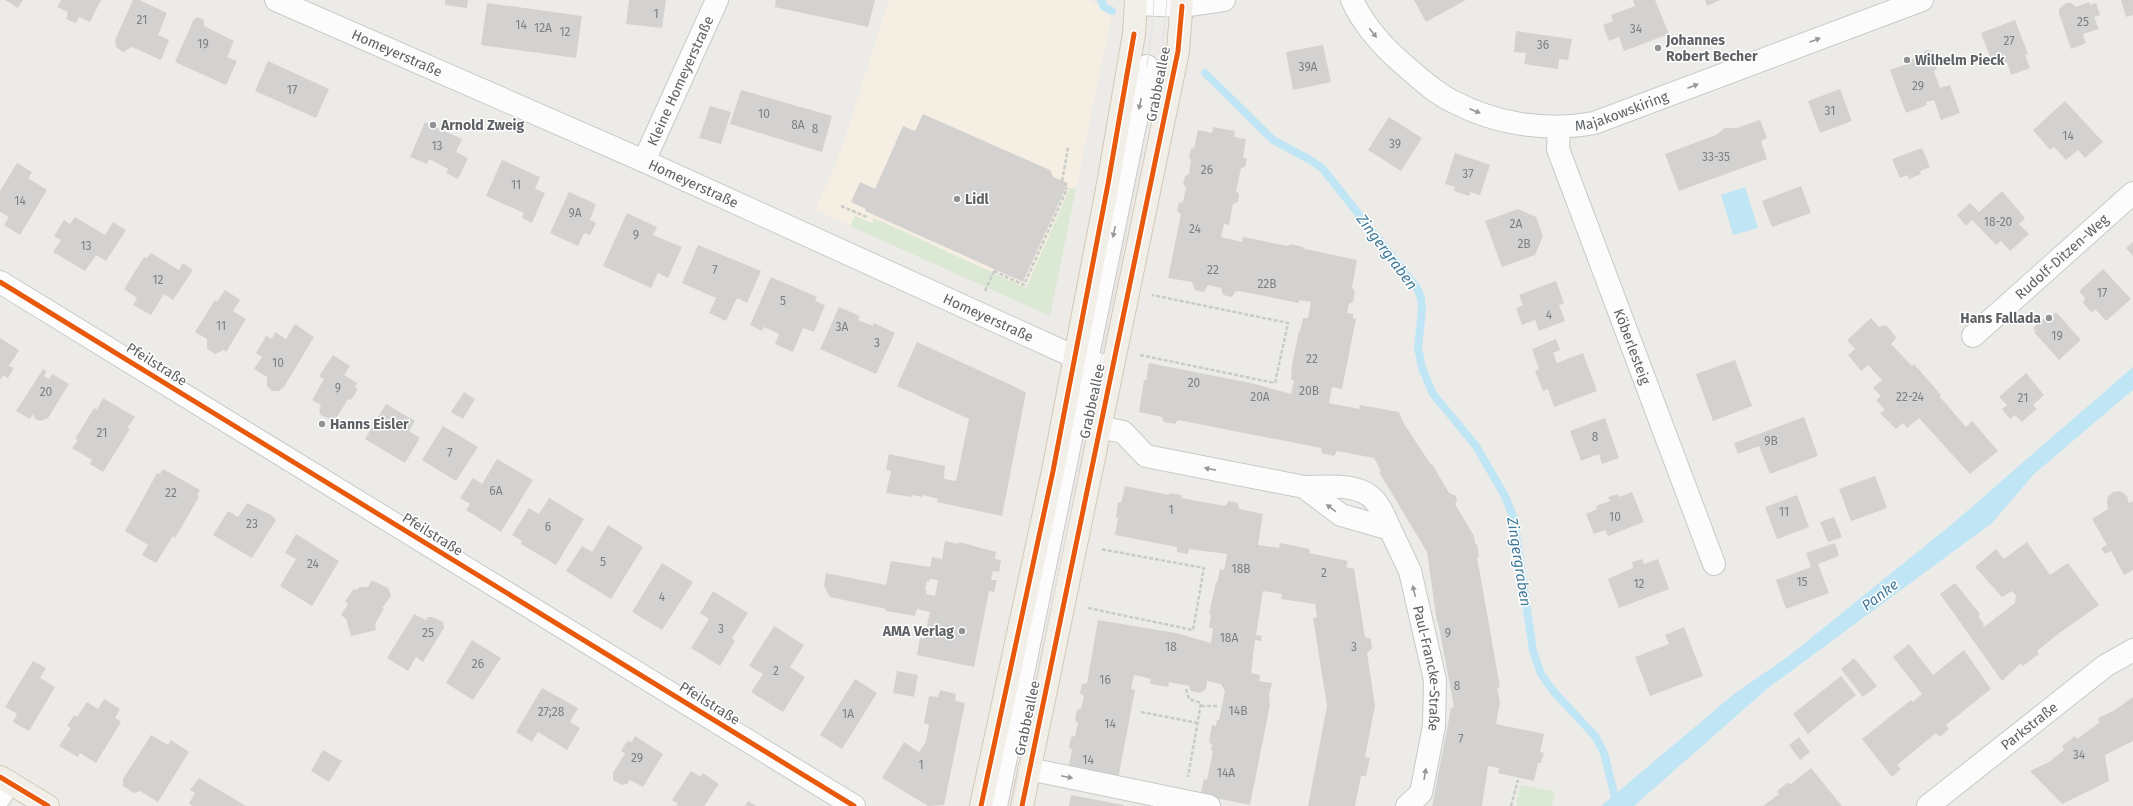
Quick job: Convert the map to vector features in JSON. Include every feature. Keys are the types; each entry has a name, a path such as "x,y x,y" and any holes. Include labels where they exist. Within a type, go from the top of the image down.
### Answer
{"main road":[{"name":"Grabbeallee","path":"981,806 1053,471 1081,359 1134,34 1136,2"},
{"name":"Grabbeallee","path":"1022,806 1111,368 1178,51 1182,3"},
{"path":"3,785 48,806"}],"street":[{"name":"Homeyerstraße","path":"276,0 644,161 1081,359 1111,368"},
{"name":"Kleine Homeyerstraße","path":"644,161 717,0"},
{"path":"1136,2 1182,3 1224,0"},
{"name":"Majakowskiring","path":"1352,0 1364,23 1385,48 1425,83 1451,101 1486,116 1540,127 1559,128 1594,123 1922,0"},
{"path":"996,806 1081,359 1147,66"},
{"name":"Köberlesteig","path":"1559,128 1558,149 1714,564"},
{"name":"Rudolf-Ditzen-Weg","path":"1974,336 2133,193"},
{"name":"Pfeilstraße","path":"0,282 854,806"},
{"name":"Paul-Francke-Straße","path":"1099,427 1122,432 1146,456 1304,487 1341,515 1390,529 1410,571 1435,680 1434,726 1421,793 1407,806"},
{"name":"Parkstraße","path":"1928,806 2105,666 2133,650"},
{"path":"1029,769 1209,806"}],"path":[{"path":"1062,181 1068,148"},
{"path":"987,288 994,270 1024,285 1067,189 1066,188"},
{"path":"841,206 867,217"},
{"path":"1138,354 1276,383 1288,324 1149,295"},
{"path":"1088,608 1193,630 1204,568 1100,548"},
{"path":"1183,801 1201,706 1201,703 1189,699 1186,689"},
{"path":"1201,706 1217,706"},
{"path":"1141,712 1198,723"},
{"path":"1511,806 1518,780"}],"shaded area":[{"path":"889,0 1089,0 1112,14 1050,314 816,210 842,147"}],"green space":[{"path":"1070,188 1076,189 1050,316 850,226 855,216 872,223 874,218 1026,288"},
{"path":"1520,785 1555,792 1552,806 1516,806"}],"water":[{"path":"1745,187 1758,228 1733,235 1721,195"},
{"name":"Panke","path":"2133,367 2133,390 2034,474 1992,523 1768,688 1634,806 1601,806 1734,694 1790,655 1952,524"}],"building":[{"path":"5,0 23,0 18,8"},
{"path":"61,0 101,0 90,22 79,17 76,23 66,19 68,12 57,7"},
{"path":"133,0 139,0 167,13 158,35 169,40 161,60 132,47 123,52 116,47 115,40"},
{"path":"445,0 468,0 467,8 445,5"},
{"path":"629,0 666,0 662,28 626,24"},
{"path":"776,0 875,0 868,27 775,7"},
{"path":"1414,0 1466,0 1426,22"},
{"path":"1633,0 1655,0 1669,34 1624,51 1619,37 1609,41 1603,25 1613,21 1611,15 1635,6"},
{"path":"1705,0 1720,0 1707,6"},
{"path":"2121,0 2133,0 2133,15 2126,17"},
{"path":"2089,2 2090,5 2096,3 2100,15 2094,17 2099,29 2083,34 2086,43 2071,49 2059,9 2066,3 2071,3 2076,7"},
{"path":"487,3 582,16 576,58 481,45"},
{"path":"198,17 204,20 204,26 234,41 227,57 237,61 226,85 175,62 194,19"},
{"path":"2015,20 2028,54 2025,55 2030,68 2011,75 2007,62 1994,67 1981,33"},
{"path":"1516,31 1572,39 1568,60 1559,59 1558,69 1524,64 1526,53 1514,52"},
{"path":"1323,45 1331,82 1293,90 1286,52"},
{"path":"1930,50 1935,55 1933,61 1937,69 1934,71 1940,88 1950,85 1960,113 1941,120 1934,100 1926,102 1927,105 1906,113 1890,70 1907,64 1906,61 1922,56 1925,51"},
{"path":"268,61 329,89 316,118 255,91"},
{"path":"1840,89 1852,121 1820,133 1808,101"},
{"path":"741,90 832,116 822,152 730,124"},
{"path":"2065,101 2103,142 2085,158 2078,150 2066,160 2054,147 2050,150 2033,130"},
{"path":"710,106 731,112 721,144 699,138"},
{"name":"Lidl","path":"923,114 1050,170 1053,177 1068,183 1023,282 865,211 866,209 851,202 860,182 875,189 903,126 915,131"},
{"path":"1389,117 1422,138 1401,171 1368,150"},
{"path":"1760,120 1767,138 1761,141 1767,159 1679,191 1665,154 1716,135 1725,128 1737,128"},
{"path":"425,122 462,139 456,152 468,158 458,179 446,173 448,169 429,159 427,164 410,157"},
{"path":"1213,127 1235,131 1234,137 1246,139 1243,157 1247,159 1245,167 1241,168 1236,191 1239,194 1238,202 1233,204 1229,225 1224,224 1221,237 1242,242 1243,237 1288,246 1290,244 1303,247 1305,249 1357,260 1352,288 1355,291 1353,302 1349,304 1347,313 1353,314 1353,318 1356,319 1342,389 1332,387 1329,403 1359,409 1360,405 1399,412 1403,422 1431,465 1432,464 1449,493 1456,496 1457,500 1455,504 1474,536 1475,544 1477,544 1479,557 1477,557 1500,687 1497,688 1500,702 1496,724 1544,734 1540,752 1544,753 1541,763 1538,763 1534,781 1498,773 1499,768 1488,766 1482,806 1432,806 1451,708 1454,707 1437,622 1427,552 1379,472 1381,471 1374,458 1337,451 1334,456 1322,453 1321,448 1178,420 1175,424 1164,422 1162,417 1139,412 1144,380 1146,380 1149,363 1251,383 1291,394 1294,381 1291,379 1292,364 1299,331 1300,332 1303,318 1308,318 1311,302 1299,300 1299,303 1239,291 1235,292 1232,297 1223,295 1221,288 1208,285 1204,292 1195,290 1192,282 1168,278 1181,214 1177,211 1179,203 1183,202 1186,187 1183,184 1185,176 1189,174 1191,160 1189,158 1191,149 1194,148 1198,130 1212,133"},
{"path":"1922,148 1930,167 1920,171 1921,174 1909,179 1908,175 1900,178 1892,159"},
{"path":"1455,153 1490,165 1480,195 1471,192 1469,196 1454,191 1455,187 1445,184"},
{"path":"502,160 540,177 535,189 545,193 532,223 522,218 524,213 486,196"},
{"path":"17,163 32,172 28,178 47,190 20,235 4,225 9,217 0,212 0,191"},
{"path":"1801,186 1811,213 1772,227 1762,201"},
{"path":"2002,191 2025,218 2019,224 2029,234 2010,251 2001,241 1996,245 1972,220 1966,226 1957,215 1970,203 1979,212"},
{"path":"569,192 596,204 590,220 596,223 590,235 584,233 578,246 550,233"},
{"path":"1518,209 1536,217 1543,236 1535,255 1502,267 1485,221"},
{"path":"627,213 657,227 653,235 682,247 668,278 658,273 651,288 603,266"},
{"path":"75,217 105,235 113,222 126,230 106,261 96,255 85,271 53,252 61,240 54,236 64,220 70,224"},
{"path":"2133,242 2133,256 2126,248"},
{"path":"698,245 761,271 747,303 737,298 726,321 709,313 716,298 682,283"},
{"path":"151,253 179,270 183,263 193,270 173,300 164,294 151,315 133,305 137,298 124,289 144,257 147,258"},
{"path":"2103,269 2131,299 2106,321 2096,310 2091,312 2083,303 2085,298 2079,291"},
{"path":"771,277 817,297 815,301 825,305 814,332 803,328 793,352 775,344 779,334 764,327 762,331 750,325"},
{"path":"1556,281 1564,303 1559,305 1565,321 1539,331 1535,320 1522,325 1516,308 1523,305 1519,295"},
{"path":"225,290 240,300 233,311 246,319 226,352 224,350 215,354 207,349 207,339 195,332 215,300 217,302"},
{"path":"839,307 860,316 858,320 873,326 874,323 895,333 876,374 820,349"},
{"path":"2056,312 2081,340 2059,360 2034,332 2036,331 2033,328 2044,318 2046,321"},
{"path":"1871,318 1879,327 1886,325 1896,337 1891,344 1912,366 1914,364 1966,427 1972,421 1998,451 1970,474 1919,418 1907,428 1903,423 1896,429 1880,413 1885,410 1876,400 1881,396 1873,388 1882,380 1868,365 1861,371 1848,355 1855,349 1847,340"},
{"path":"295,324 314,337 284,387 279,391 272,391 267,386 267,377 254,369 262,357 256,353 266,336 272,339 275,332 286,339"},
{"path":"0,338 19,350 9,366 14,368 8,378 3,375 0,380"},
{"path":"1556,339 1560,350 1553,353 1557,363 1583,353 1597,391 1554,407 1548,389 1543,391 1535,371 1539,369 1532,349"},
{"path":"917,342 1026,392 1002,516 937,502 938,499 923,495 922,497 912,495 911,497 886,493 891,471 886,470 889,454 945,466 944,479 956,481 969,419 897,386"},
{"path":"333,355 350,366 344,375 357,383 355,387 358,389 351,400 348,399 337,417 332,420 321,415 319,411 321,405 312,400 324,379 319,376"},
{"path":"1735,360 1752,406 1713,421 1696,374"},
{"path":"43,369 47,371 44,376 49,379 52,374 69,384 48,418 40,421 35,419 33,414 30,419 16,411"},
{"path":"2026,373 2044,395 2033,405 2037,409 2022,422 2015,415 2010,419 2002,409 2007,405 1999,397"},
{"path":"464,392 475,399 463,419 451,412"},
{"path":"103,398 135,417 127,428 130,429 103,472 90,464 92,460 72,448 78,440 75,439 94,408 97,410"},
{"path":"386,404 415,421 409,431 420,438 405,463 365,439"},
{"path":"1804,417 1818,456 1770,474 1759,446 1738,454 1734,443"},
{"path":"1605,418 1619,458 1602,464 1599,454 1581,461 1570,431"},
{"path":"443,426 478,447 456,481 422,460"},
{"path":"497,459 533,480 501,532 466,510 470,504 460,498 473,478 482,484"},
{"path":"163,469 200,490 197,496 199,497 175,538 173,536 156,563 142,555 148,545 125,531 157,473 160,474"},
{"path":"1875,476 1887,508 1851,521 1839,489"},
{"path":"1125,486 1169,495 1169,493 1182,495 1181,498 1225,506 1229,501 1238,503 1239,509 1263,514 1258,545 1279,548 1280,543 1310,549 1309,553 1348,561 1346,567 1354,569 1365,637 1371,639 1372,649 1367,653 1375,706 1365,757 1370,758 1366,776 1361,776 1355,806 1308,806 1327,706 1313,618 1317,617 1315,604 1281,599 1282,594 1263,591 1256,635 1262,636 1261,641 1255,640 1251,673 1260,675 1259,681 1272,683 1269,694 1270,705 1250,805 1200,795 1204,779 1207,780 1213,751 1211,751 1212,744 1209,743 1212,725 1216,726 1217,720 1219,720 1225,691 1221,684 1207,681 1206,689 1200,693 1191,691 1189,686 1169,682 1168,687 1150,684 1151,679 1134,675 1131,689 1135,690 1118,779 1068,768 1072,750 1069,747 1071,737 1075,736 1078,723 1075,720 1077,710 1081,709 1084,696 1080,693 1082,684 1087,683 1098,620 1176,633 1211,643 1213,628 1209,628 1211,615 1209,614 1216,582 1217,583 1220,569 1224,570 1227,554 1189,549 1188,554 1177,552 1177,547 1115,535 1118,518 1116,518 1118,502 1121,503"},
{"path":"2120,491 2127,496 2129,503 2133,501 2133,570 2124,575 2111,551 2105,554 2101,548 2107,545 2092,519 2108,509 2108,496 2113,492"},
{"path":"1632,492 1644,522 1608,536 1605,530 1594,534 1586,514 1597,509 1596,506 1610,501 1608,497 1618,494 1619,497"},
{"path":"1797,495 1809,527 1777,539 1765,507"},
{"path":"549,498 584,519 556,565 521,544 522,541 512,535 529,508 539,514"},
{"path":"247,503 271,515 276,520 252,558 213,535 228,511 238,517"},
{"path":"1834,517 1842,537 1828,542 1820,522"},
{"path":"608,525 643,547 611,599 566,571 582,546 592,552"},
{"path":"296,534 339,561 312,606 280,586 296,559 285,553"},
{"path":"945,541 959,544 959,542 996,552 995,559 1001,560 999,572 993,571 991,580 997,580 994,592 989,591 974,667 917,655 920,638 924,638 930,612 917,609 915,616 886,611 886,609 830,597 824,586 826,573 886,585 891,561 930,567 932,557 942,559","holes":["930,579 938,580 935,596 926,594 927,591 925,590 927,581 929,582"]},
{"path":"2027,542 2050,575 2068,563 2099,605 2058,634 2037,651 2039,654 2023,666 2021,663 2002,681 1940,594 1955,583 1980,614 1978,616 1984,624 1984,627 2015,603 2016,596 2012,591 2002,597 1975,567 1996,549 2004,559"},
{"path":"1835,543 1839,556 1818,564 1829,593 1786,609 1776,580 1811,567 1806,553"},
{"path":"1642,559 1644,564 1658,559 1669,589 1619,608 1608,579 1633,568 1632,562"},
{"path":"662,563 693,582 662,630 632,612"},
{"path":"372,580 388,588 391,596 382,608 384,609 375,624 376,630 351,636 346,619 341,615 348,604 345,601 354,589 356,590 360,587 368,587"},
{"path":"713,591 748,613 732,638 735,641 720,666 691,648 709,619 700,613"},
{"path":"414,614 426,620 428,617 432,617 443,622 444,628 423,662 416,657 408,671 387,658"},
{"path":"774,626 804,645 790,667 805,677 783,712 751,692 763,674 749,666"},
{"path":"1684,627 1703,676 1650,696 1635,657 1669,644 1665,635"},
{"path":"472,640 501,658 473,700 446,683"},
{"path":"1909,644 1933,675 1964,650 1991,689 1946,725 1949,729 1940,737 1936,733 1897,765 1901,769 1892,777 1862,739 1911,700 1913,702 1922,694 1893,657"},
{"path":"1854,658 1877,686 1863,697 1841,669"},
{"path":"33,661 46,668 40,678 55,687 29,731 13,722 17,714 5,707"},
{"path":"897,671 918,675 914,697 893,693"},
{"path":"1841,676 1856,695 1808,734 1793,714"},
{"path":"855,679 877,693 842,749 820,735"},
{"path":"542,688 578,708 570,722 580,728 567,750 538,732 532,742 516,732"},
{"path":"940,690 956,694 955,701 965,703 944,805 928,806 882,778 904,742 919,752 926,742 929,725 924,723 929,696 938,697"},
{"path":"2133,697 2133,741 2105,755 2109,781 2062,804 2030,771 2049,762 2064,750 2062,746 2075,736 2077,739 2099,723 2098,718 2115,710"},
{"path":"104,699 120,709 115,718 121,722 96,763 80,753 78,757 59,746 71,728 67,726 74,715 77,717 87,702 98,709"},
{"path":"151,735 168,745 171,740 189,752 158,802 140,791 134,793 123,786 123,779"},
{"path":"635,736 663,754 643,787 630,780 627,784 622,785 613,780 613,773 625,753 621,751 627,741 632,742"},
{"path":"1799,737 1810,752 1800,760 1789,745"},
{"path":"323,750 342,761 329,782 311,771"},
{"path":"1811,768 1842,806 1763,806 1779,794 1777,791 1787,783 1791,784"},
{"path":"691,771 701,777 703,773 719,784 704,806 676,806 678,804 672,800"},
{"path":"199,778 246,806 192,806 189,803 195,793 190,790"},
{"path":"1071,795 1124,805 1124,806 1069,806"},
{"path":"748,801 756,806 745,806"}],"waterway":[{"name":"Zingergraben","path":"1101,0 1104,7 1112,11"},
{"name":"Zingergraben","path":"1205,73 1273,140 1312,161 1323,169 1417,288 1421,298 1422,310 1418,347 1422,368 1433,394 1476,446 1505,496 1514,519 1533,651 1541,674 1555,693 1595,736 1604,753 1617,806"}],"tram line":[{"path":"1147,66 1153,22 1154,0"},
{"path":"1012,806 1151,108 1164,33 1167,0"}],"cycle path":[{"path":"1022,806 1178,51 1182,6"},
{"path":"981,806 1053,471 1108,184 1134,34"},
{"path":"0,282 854,806"},
{"path":"0,777 48,806"}],"place":[{"name":"Johannes Robert Becher","path":"1658,48"},
{"name":"Wilhelm Pieck","path":"1907,60"},
{"name":"Arnold Zweig","path":"433,125"},
{"name":"Lidl","path":"957,199"},
{"name":"Hans Fallada","path":"2049,318"},
{"name":"Hanns Eisler","path":"322,424"},
{"name":"AMA Verlag","path":"962,631"}]}
